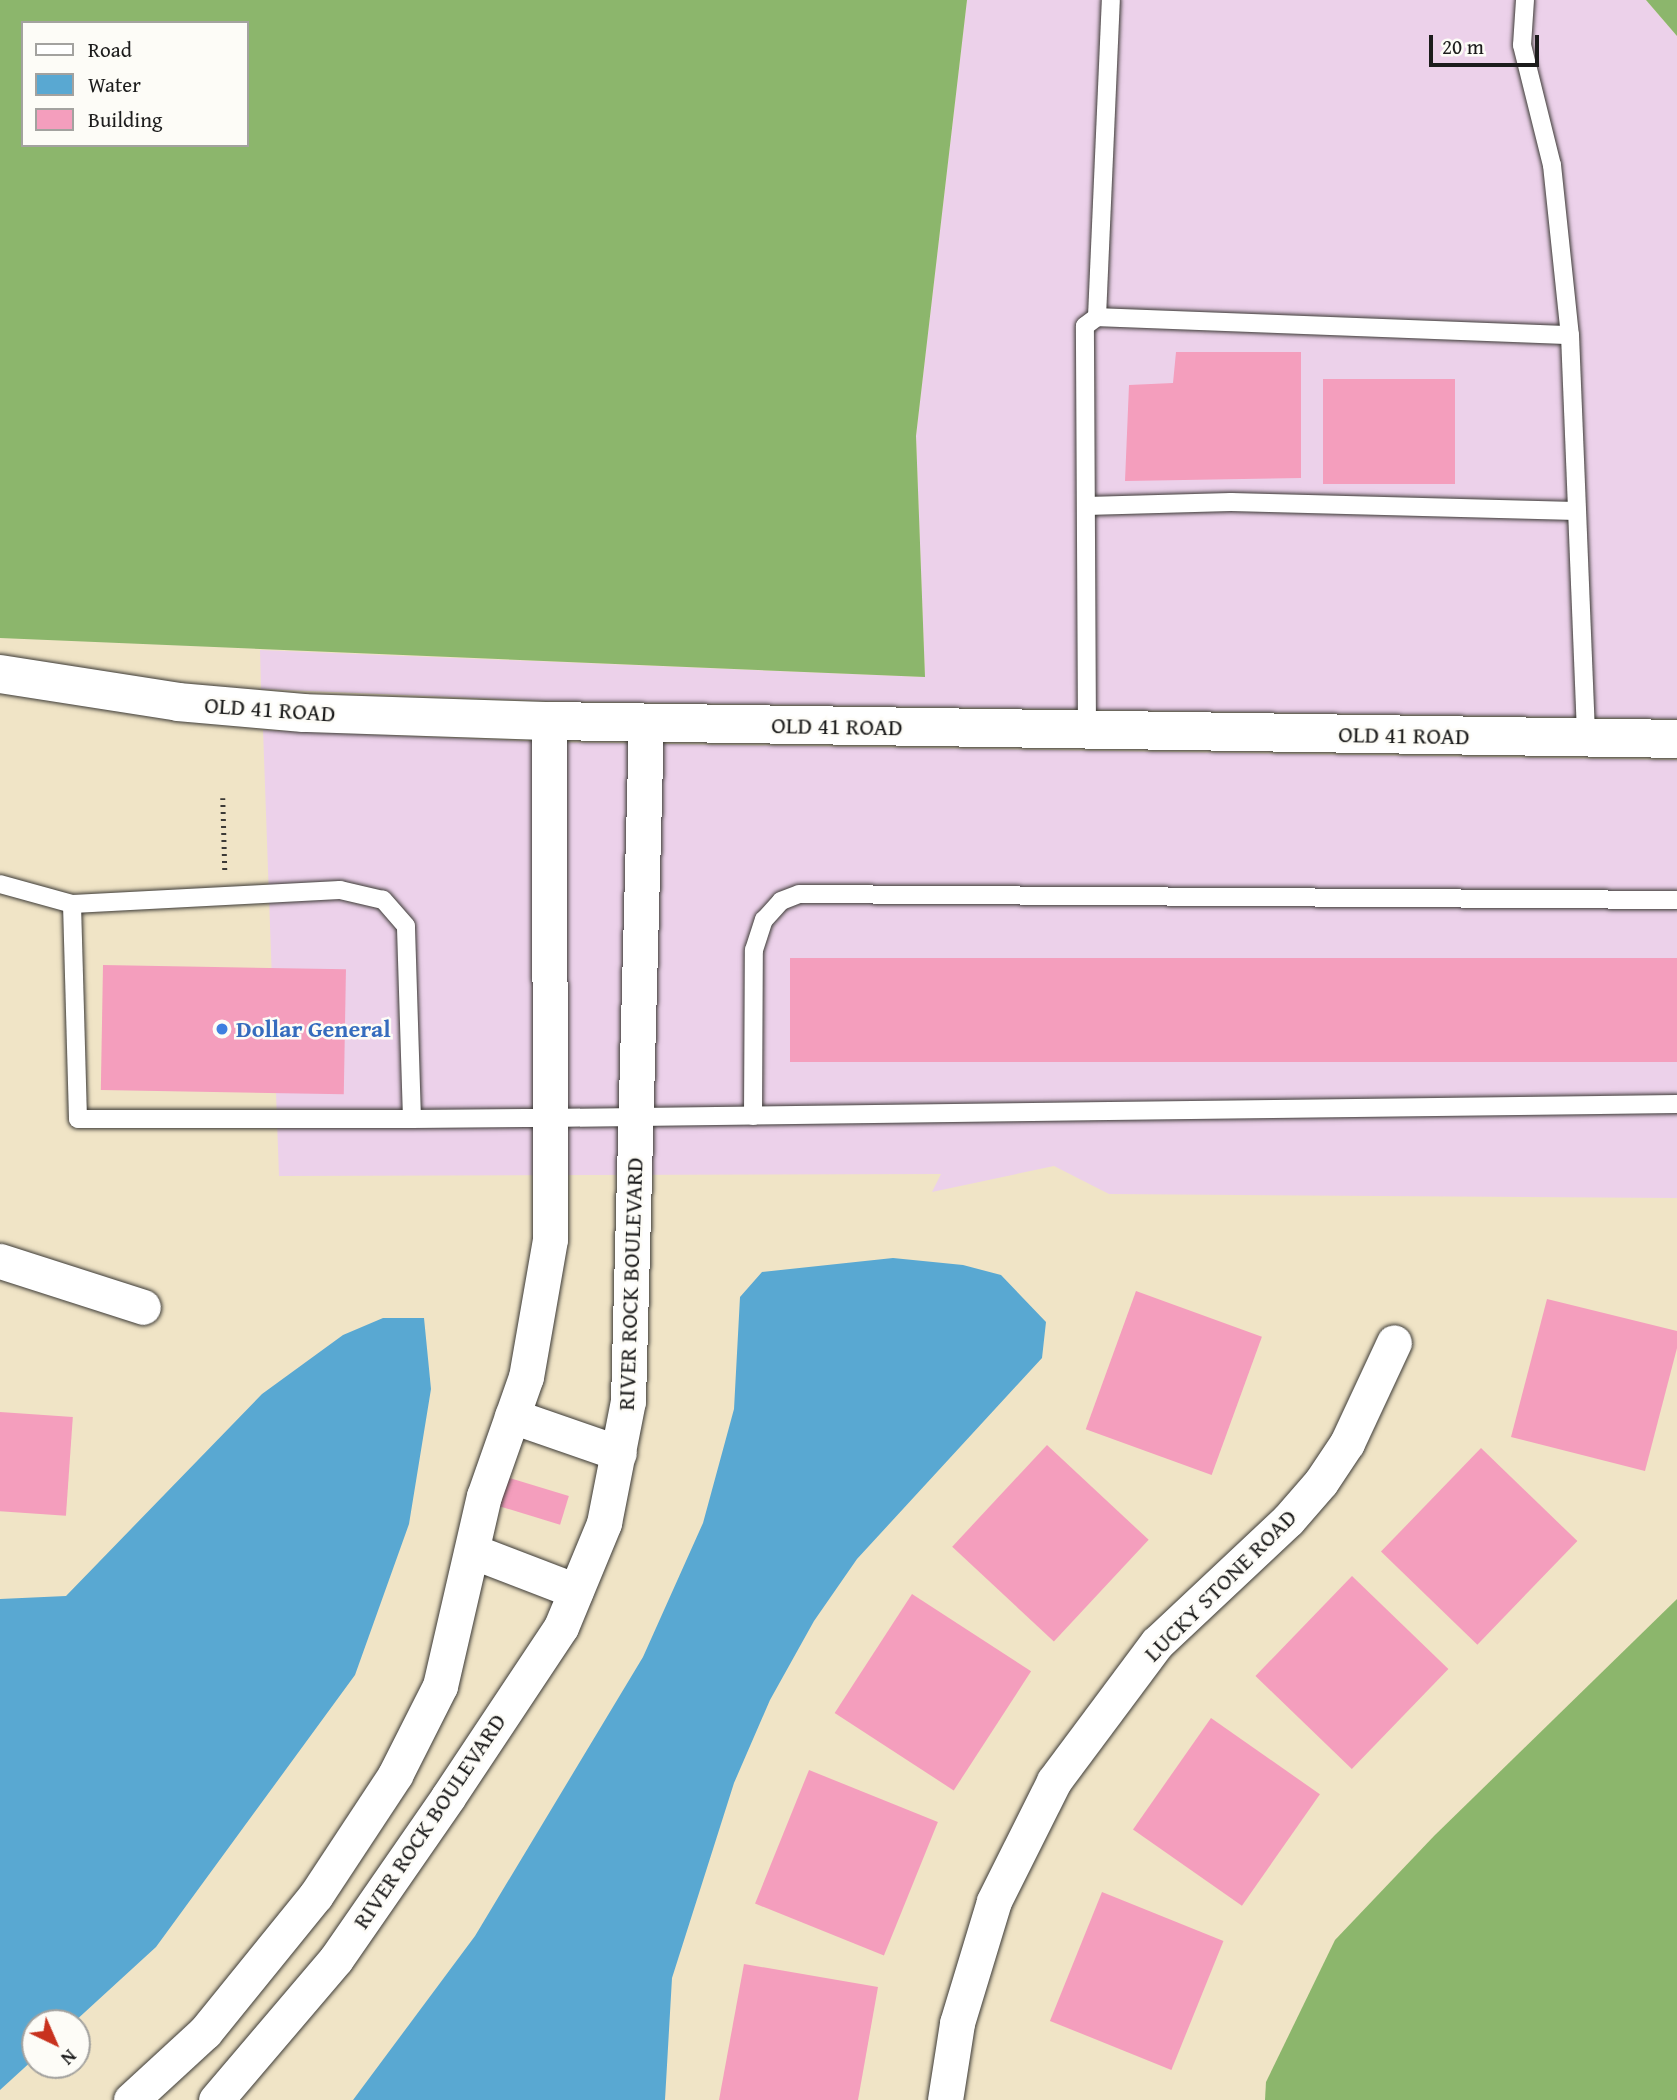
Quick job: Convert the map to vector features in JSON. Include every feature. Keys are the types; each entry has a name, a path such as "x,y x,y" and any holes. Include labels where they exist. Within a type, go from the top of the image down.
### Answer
{"street":[{"name":"OLD 41 ROAD","path":"0,674 190,703 304,713 646,723 1677,739"},
{"path":"131,2100 205,2032 316,1895 395,1775 440,1686 484,1496 526,1377 550,1239 549,721"},
{"name":"RIVER ROCK BOULEVARD","path":"216,2100 336,1959 561,1627 604,1523 628,1401 646,723"},
{"path":"0,1261 143,1307"},
{"name":"LUCKY STONE ROAD","path":"946,2100 957,2022 993,1901 1054,1781 1157,1643 1288,1520 1321,1482 1347,1443 1394,1342"},
{"path":"512,1416 618,1453"},
{"path":"472,1550 576,1591"}],"lane":[{"path":"1097,317 1111,0"},
{"path":"1525,0 1522,45 1552,165 1570,335 1586,738"},
{"path":"1087,730 1085,326 1097,317 1570,335"},
{"path":"1086,506 1231,502 1576,511"},
{"path":"0,884 72,904 340,890 383,900 406,926 412,1119"},
{"path":"753,1116 754,950 764,920 780,901 799,894 1677,900"},
{"path":"72,904 78,1119 549,1118 1677,1104"}],"path":[{"path":"223,798 226,896"}],"shaded area":[{"path":"967,0 1646,0 1677,36 1677,719 547,701 261,689 260,650 925,677 916,436"},
{"path":"263,730 551,742 1677,760 1677,1198 1109,1194 1054,1166 932,1192 941,1174 279,1176"}],"green space":[{"path":"0,0 967,0 916,436 925,677 0,638"},
{"path":"1646,0 1677,0 1677,36"},
{"path":"1677,1599 1677,2100 1265,2100 1266,2082 1335,1940 1434,1836"}],"water":[{"path":"893,1258 963,1265 1001,1275 1046,1322 1042,1358 857,1559 814,1621 770,1700 734,1783 672,1978 665,2100 353,2100 475,1936 643,1657 703,1523 734,1409 740,1297 762,1272"},
{"path":"383,1318 424,1318 431,1389 409,1524 355,1675 156,1947 88,2009 21,2009 21,2071 0,2090 0,1599 66,1596 262,1394 343,1335"}],"building":[{"path":"1176,352 1301,352 1301,478 1125,481 1129,385 1173,383"},
{"path":"1323,379 1455,379 1455,484 1323,484"},
{"path":"790,958 1677,958 1677,1062 790,1062"},
{"name":"Dollar General","path":"103,965 346,969 344,1094 101,1090"},
{"path":"1136,1291 1262,1337 1212,1475 1086,1429"},
{"path":"1547,1299 1677,1331 1677,1348 1645,1471 1511,1437"},
{"path":"0,1412 73,1417 66,1516 0,1511"},
{"path":"1047,1445 1149,1540 1054,1641 952,1547"},
{"path":"1481,1448 1577,1541 1477,1645 1381,1552"},
{"path":"500,1475 569,1496 560,1525 491,1504"},
{"path":"1352,1576 1448,1669 1352,1769 1255,1676"},
{"path":"912,1594 1031,1671 954,1790 835,1713"},
{"path":"1211,1718 1320,1794 1242,1906 1133,1829"},
{"path":"809,1770 938,1822 884,1956 755,1904"},
{"path":"1102,1892 1223,1941 1171,2070 1050,2021"},
{"path":"744,1964 878,1987 858,2100 719,2100"}],"place":[{"name":"Dollar General","path":"222,1029"}]}
